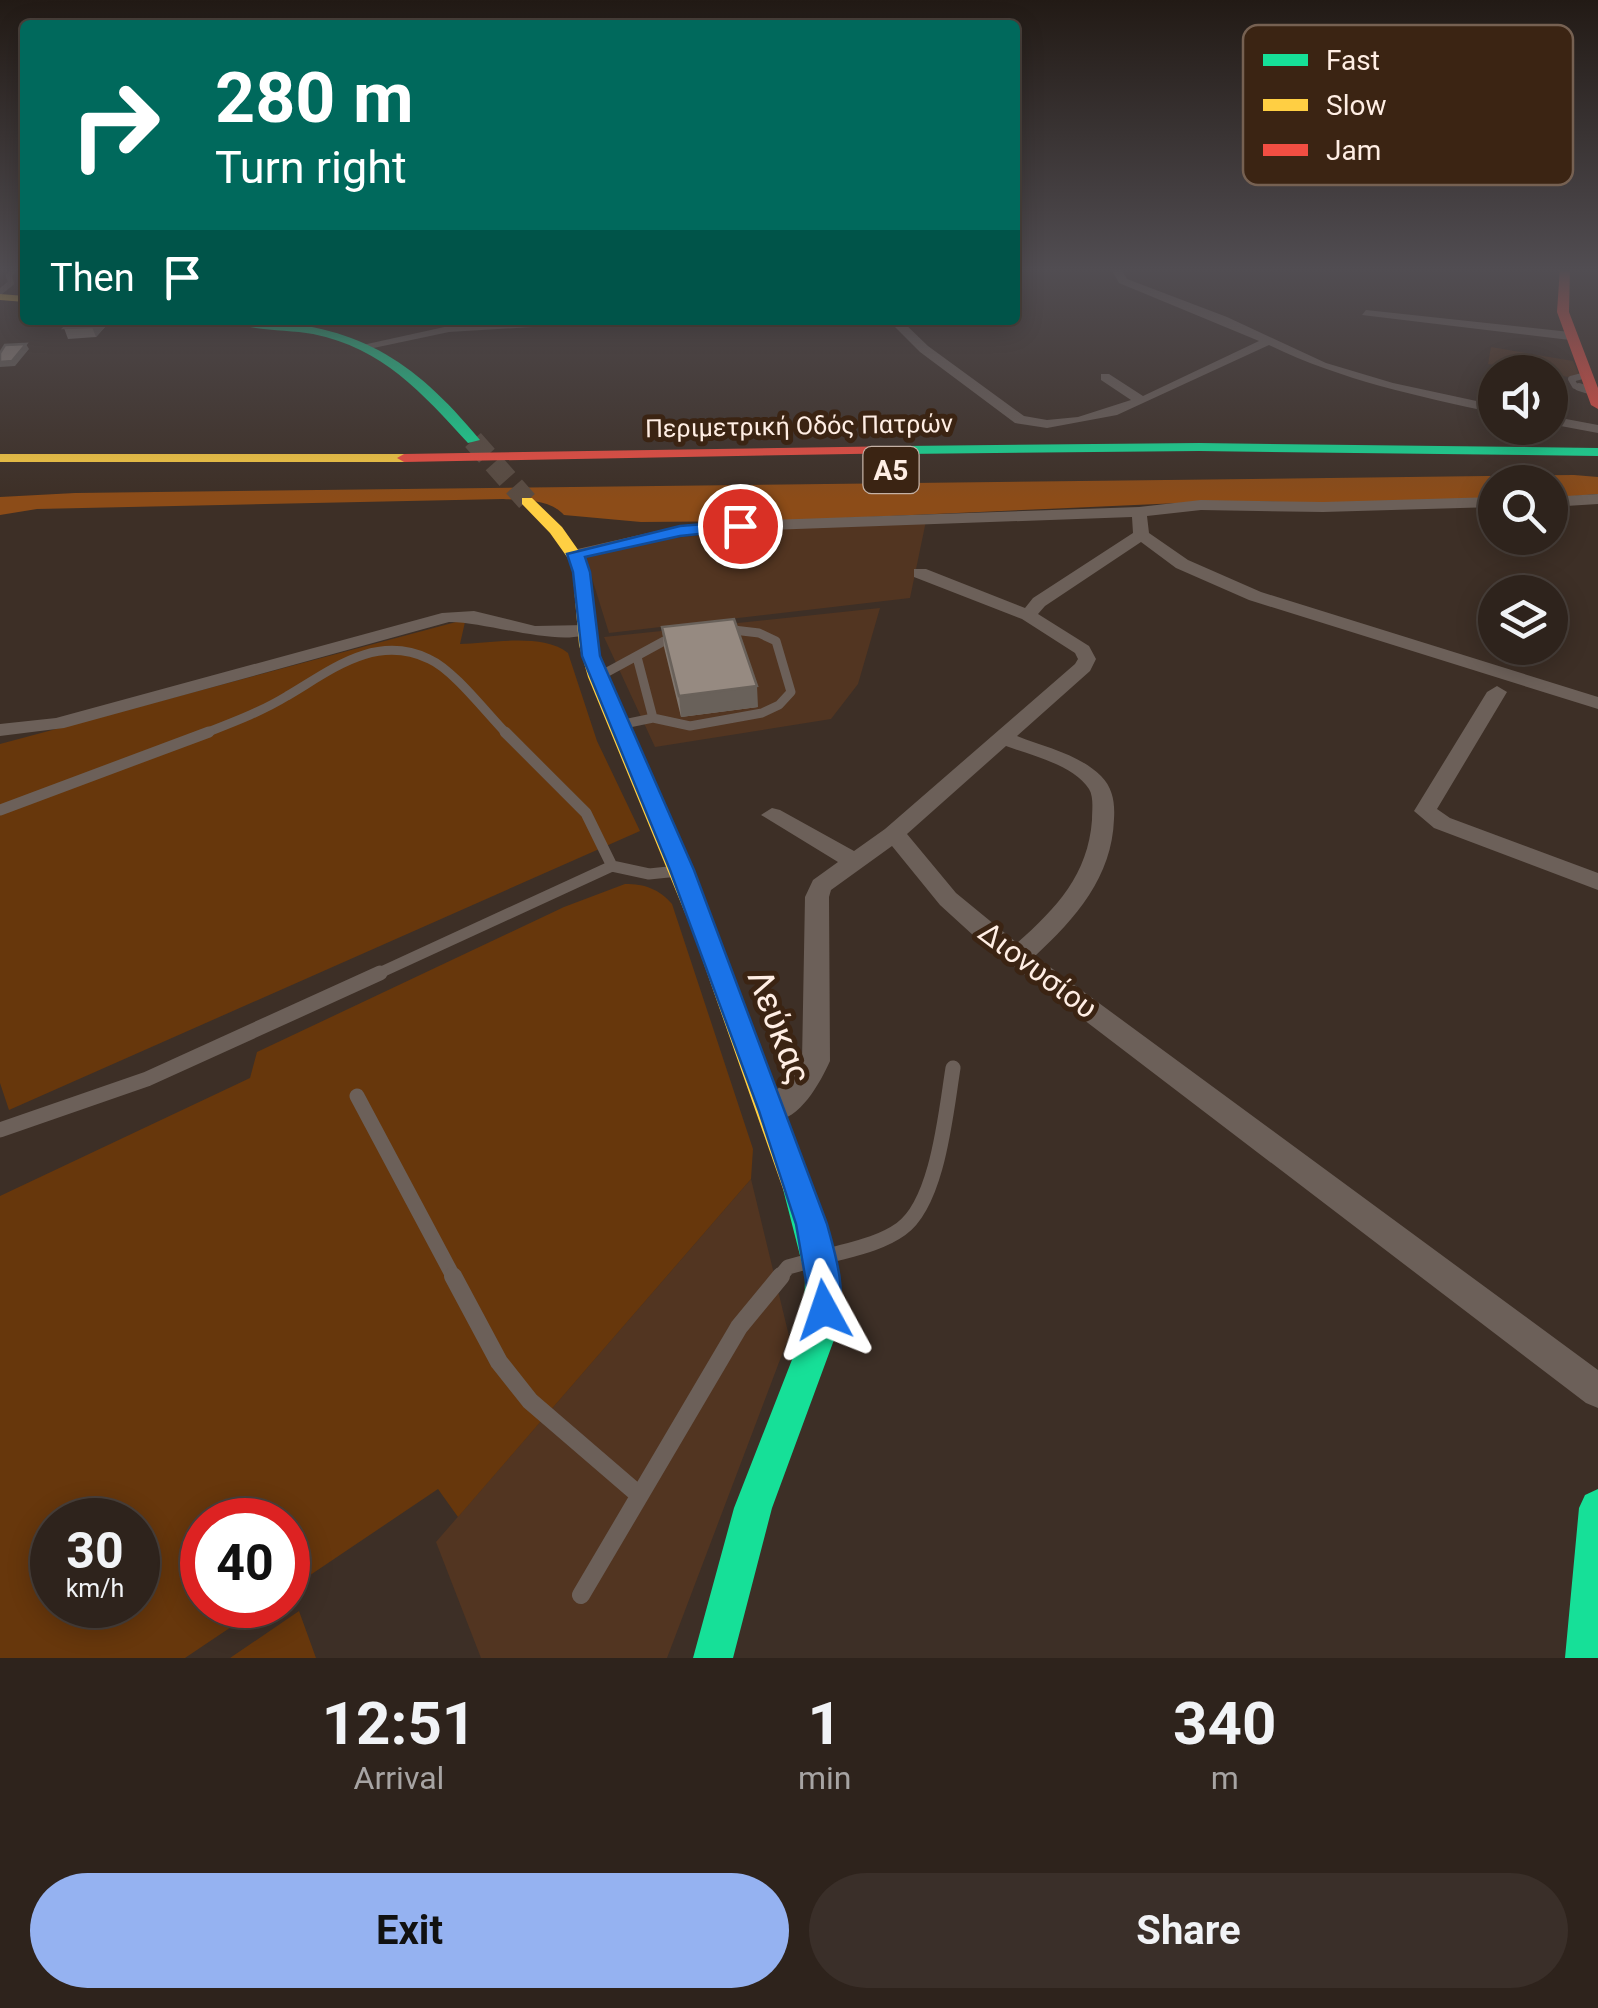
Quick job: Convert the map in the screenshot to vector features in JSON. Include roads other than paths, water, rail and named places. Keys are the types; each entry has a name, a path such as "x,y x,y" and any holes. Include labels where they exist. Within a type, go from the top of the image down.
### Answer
{"main road":[{"path":"358,344 402,369 473,440"},
{"path":"1573,344 1592,390"},
{"name":"Περιμετρική Οδός Πατρών","path":"0,458 399,458 1182,448 1518,458 1598,467"},
{"name":"Περιμετρική Οδός Πατρών","path":"0,470 263,474 1518,458 1598,452"},
{"path":"0,480 263,474"},
{"path":"527,501 576,554"},
{"name":"Λεύκας","path":"576,554 582,572 586,630 598,677 682,870 773,1111 820,1258 825,1299 821,1329 753,1508 712,1658"},
{"path":"1585,1658 1598,1508"}],"street":[{"path":"364,346 372,344"},
{"path":"919,344 1020,420 1037,424 1086,419 1140,400 1200,377 1262,344"},
{"path":"1276,344 1337,371 1478,405"},
{"path":"1105,377 1140,400"},
{"path":"1568,423 1598,429"},
{"path":"1568,501 1598,499"},
{"path":"576,554 680,531 740,526 1139,512 1201,504 1323,507 1478,502"},
{"path":"1139,512 1141,535 1182,564 1255,596 1598,703"},
{"path":"1028,614 1039,602 1141,535"},
{"path":"773,1111 804,1085 816,1060 816,898 821,886 892,834 1087,662 1076,644 1028,614 920,573"},
{"path":"0,730 56,724 448,617 474,616 536,631 586,630"},
{"path":"1496,692 1425,811 1442,823 1598,882"},
{"path":"1004,738 1087,776 1100,788 1102,798 1097,864 1075,903 1018,956"},
{"path":"772,815 855,861"},
{"name":"Διονυσίου","path":"892,834 911,850 948,899 1018,956 1387,1237 1598,1391"}],"lane":[{"path":"618,725 652,718 690,726 762,713 779,705 791,692 780,643 766,632 710,630"},
{"path":"598,677 637,657 650,644 693,632"},
{"path":"0,810 227,725 286,696 334,664 364,654 396,652 430,659 450,676 586,813 612,866"},
{"path":"637,657 652,718"},
{"path":"0,1130 164,1072 581,877 612,866 650,874 682,870"},
{"path":"581,1594 758,1300 788,1267 883,1239 909,1223 942,1142 952,1068"},
{"path":"357,1096 499,1362 530,1401 638,1494"}],"tunnel":[{"path":"473,440 527,501"}]}
